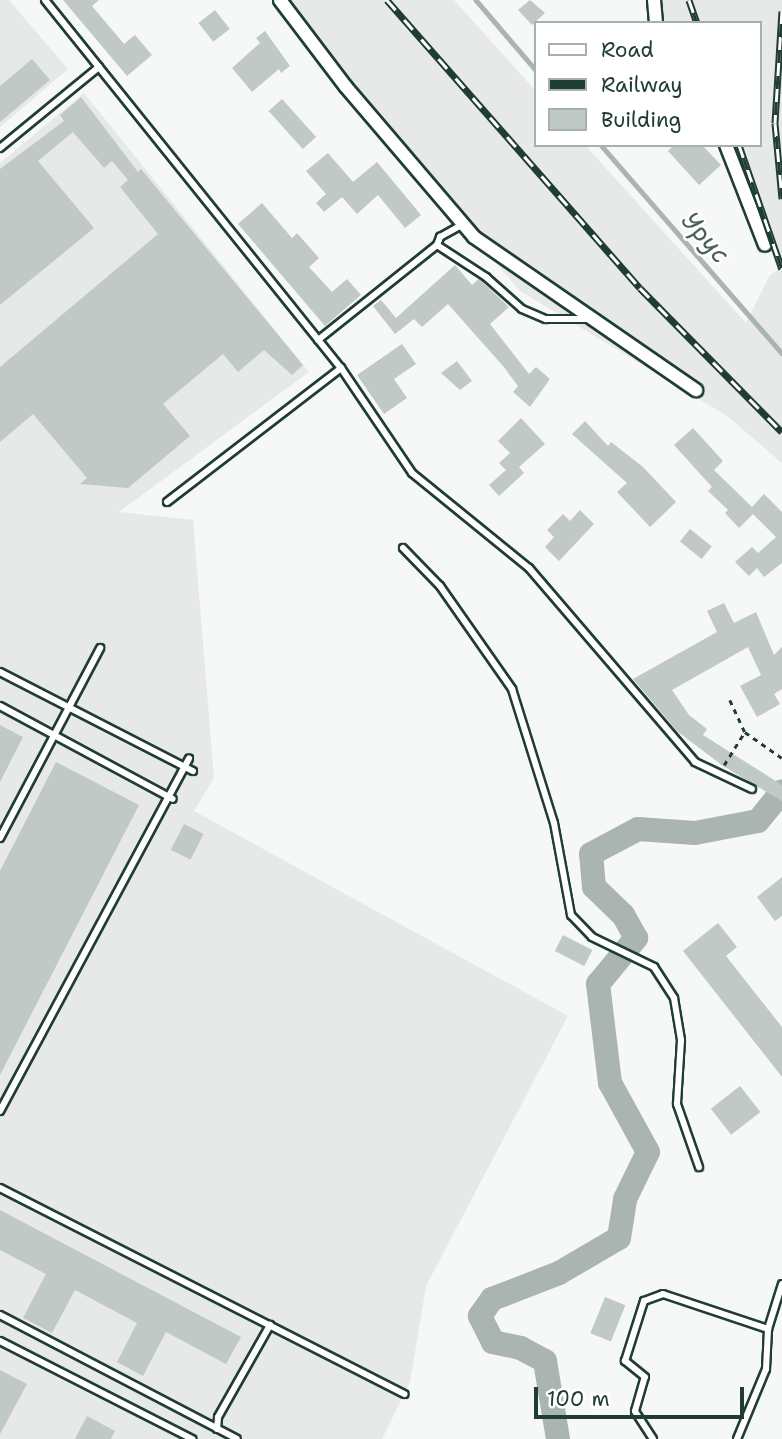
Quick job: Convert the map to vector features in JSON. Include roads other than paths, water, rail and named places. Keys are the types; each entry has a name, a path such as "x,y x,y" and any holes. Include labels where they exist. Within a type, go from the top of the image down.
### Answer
{"street":[{"path":"279,0 346,87 474,237 696,390"},
{"path":"654,0 656,21"},
{"path":"727,147 765,245"}],"lane":[{"path":"45,0 341,368 412,474 529,568 695,762 752,789"},
{"path":"0,149 99,67"},
{"path":"318,340 437,246 440,237 463,224"},
{"path":"437,246 486,277 522,309 546,319 593,319"},
{"path":"167,502 341,368"},
{"path":"403,548 440,586 512,689 554,823 571,915 592,937 654,967 674,998 681,1040 677,1104 699,1167"},
{"path":"0,838 100,648"},
{"path":"0,672 193,771"},
{"path":"0,706 170,798"},
{"path":"0,1111 170,798 189,758"},
{"path":"0,1188 405,1394"},
{"path":"737,1439 766,1369 768,1329 782,1284"},
{"path":"653,1439 635,1411 645,1377 625,1361 645,1301 663,1294 768,1329"},
{"path":"0,1315 237,1439"},
{"path":"217,1429 218,1418 270,1325"},
{"path":"0,1341 192,1439"}],"waterway":[{"name":"Урус","path":"476,0 534,68"},
{"name":"Урус","path":"603,147 782,353"},
{"path":"558,1439 545,1361 521,1348 493,1342 480,1316 492,1299 559,1273 619,1238 625,1199 648,1152 610,1083 598,984 636,938 623,915 594,887 591,854 638,829 695,833 758,821 782,791"}],"railway":[{"path":"387,0 640,288 782,432"},
{"path":"689,0 696,21"},
{"path":"782,11 775,123 782,199"},
{"path":"740,147 782,269"}]}
